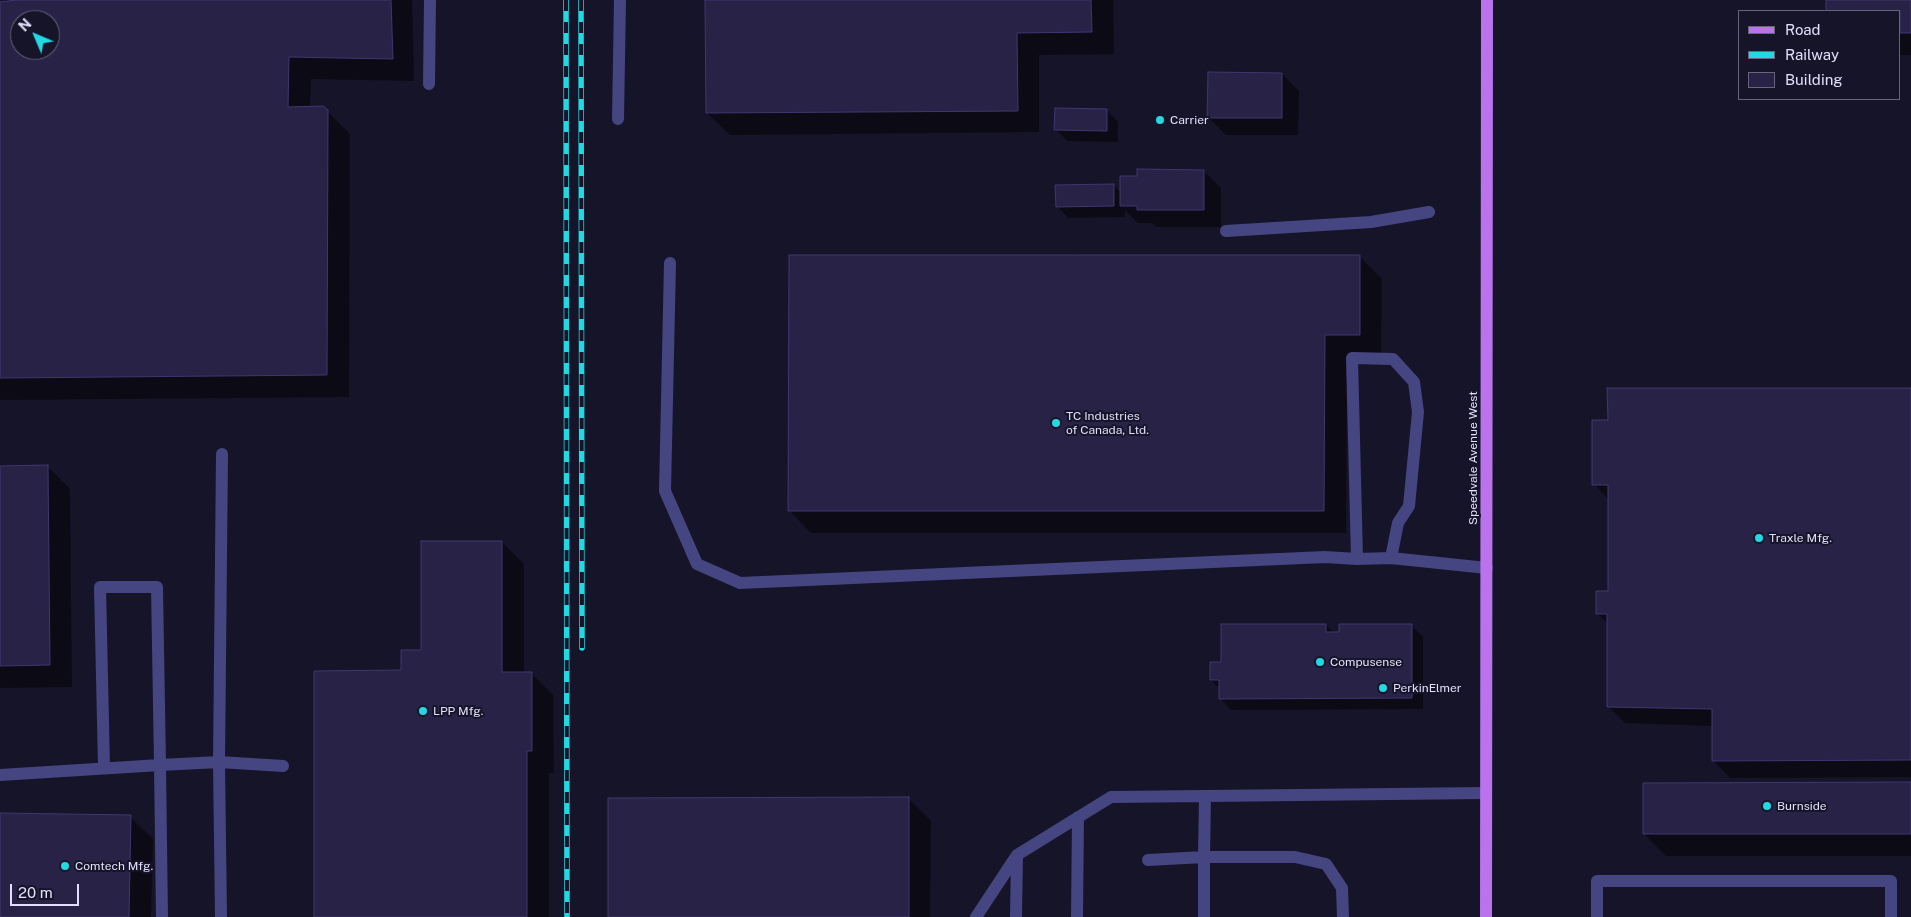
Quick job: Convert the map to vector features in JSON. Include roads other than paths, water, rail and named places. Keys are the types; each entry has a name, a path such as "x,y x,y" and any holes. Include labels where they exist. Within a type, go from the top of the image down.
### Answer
{"main road":[{"name":"Speedvale Avenue West","path":"1486,917 1487,0"}],"lane":[{"path":"429,84 430,0"},
{"path":"618,119 620,0"},
{"path":"1226,231 1371,222 1429,212"},
{"path":"670,263 665,491 697,564 740,583 1325,557 1357,559 1391,558 1486,568"},
{"path":"1357,559 1352,358 1393,359 1414,382 1418,412 1409,506 1398,523 1391,558"},
{"path":"221,917 219,762 222,454"},
{"path":"104,767 100,587 157,587 162,917"},
{"path":"0,775 104,767 219,762 283,766"},
{"path":"976,917 1017,855 1111,797 1486,793"},
{"path":"1204,917 1205,796"},
{"path":"1077,917 1078,817"},
{"path":"1016,917 1017,855"},
{"path":"1148,860 1204,857 1294,857 1326,864 1342,888 1343,917"},
{"path":"1597,917 1597,881 1891,881 1891,917"}],"railway":[{"path":"566,0 567,917"},
{"path":"581,0 582,648"}],"place":[{"name":"Carrier","path":"1160,120"},
{"name":"TC Industries of Canada, Ltd.","path":"1056,423"},
{"name":"Traxle Mfg.","path":"1759,538"},
{"name":"Compusense","path":"1320,662"},
{"name":"PerkinElmer","path":"1383,688"},
{"name":"LPP Mfg.","path":"423,711"},
{"name":"Burnside","path":"1767,806"},
{"name":"Comtech Mfg.","path":"65,866"}]}
